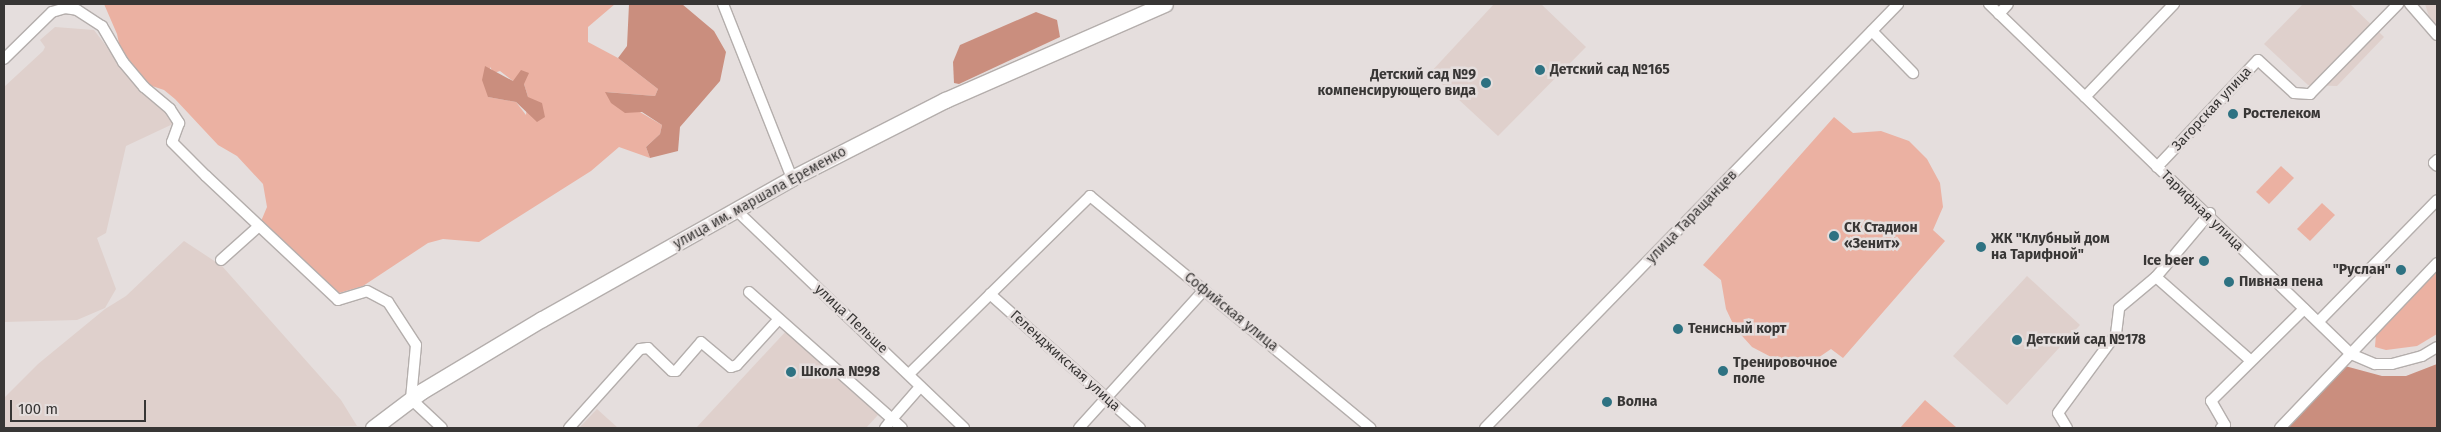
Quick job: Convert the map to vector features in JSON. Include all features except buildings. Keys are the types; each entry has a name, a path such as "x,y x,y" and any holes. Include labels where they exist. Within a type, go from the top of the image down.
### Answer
{"highway":[{"name":"улица им. маршала Еременко","path":"373,428 411,399 542,319 737,211 792,178 945,100 1145,8 1165,4"}],"street":[{"path":"723,4 792,178"},
{"name":"улица Таращанцев","path":"1485,428 1898,4"},
{"name":"Тарифная улица","path":"1988,4 2157,167 2209,214 2351,354 2375,364 2392,364 2422,356 2437,347"},
{"path":"1999,14 2008,4"},
{"path":"2085,97 2174,4"},
{"name":"Загорская улица","path":"2157,167 2258,60 2294,93 2310,94 2398,4"},
{"path":"2410,4 2437,35"},
{"path":"4,59 52,12 65,8 77,10 102,26 124,62 144,87 170,109 179,123 172,142 259,226 338,300 367,291 388,302 416,345 411,399 442,428"},
{"path":"1872,31 1913,73"},
{"path":"2437,160 2434,163 2437,166"},
{"name":"Софийская улица","path":"990,294 1090,196 1370,428"},
{"path":"2321,319 2437,200"},
{"name":"улица Пельше","path":"737,211 964,428"},
{"path":"2067,428 2058,412 2116,334 2119,308 2156,277 2209,214"},
{"path":"221,260 259,226"},
{"path":"2280,428 2437,263"},
{"path":"2156,277 2250,360"},
{"path":"1079,428 1204,290"},
{"path":"749,292 902,428"},
{"path":"909,374 990,294"},
{"name":"Геленджикская улица","path":"990,294 1140,428"},
{"path":"2221,428 2225,425 2211,402 2250,360 2304,309"},
{"path":"569,428 640,349 648,348 672,371 676,371 701,342 731,367 778,319"},
{"path":"885,428 920,387"}],"shaded area":[{"path":"104,4 615,4 588,27 588,42 618,58 658,89 655,96 606,92 662,125 660,134 646,147 650,158 619,147 591,171 479,242 443,239 428,243 363,286 332,295 259,226 267,207 263,184 237,156 218,145 175,99 164,90 140,82 123,62 117,34","holes":["490,67 494,73 500,71 513,81 524,84 528,97 526,115 516,102 488,97"]},
{"path":"629,4 682,4 714,31 726,52 720,81 680,127 678,151 650,158 646,147 660,134 662,125 642,112 625,113 611,103 605,92 655,96 658,89 618,58 627,46"},
{"path":"1494,4 1541,4 1586,47 1498,136 1430,73"},
{"path":"2303,4 2350,4 2384,37 2337,86 2308,85 2264,44"},
{"path":"2425,4 2437,4 2437,38 2435,36"},
{"path":"1036,12 1057,20 1060,37 959,84 954,83 953,62 960,45"},
{"path":"55,27 94,30 126,72 156,99 167,114 170,113 175,123 126,146 106,233 97,238 116,289 105,308 77,320 4,322 4,87 43,51 45,47 40,40"},
{"path":"485,66 513,81 521,70 529,73 524,84 528,97 542,103 545,117 537,122 516,102 488,97 482,80"},
{"name":"СК Стадион «Зенит»","path":"1834,117 1853,133 1881,131 1909,141 1927,159 1940,183 1943,207 1933,230 1945,241 1843,358 1831,349 1812,362 1775,359 1752,347 1735,328 1726,309 1721,280 1703,265"},
{"path":"2281,166 2294,178 2269,204 2256,192"},
{"path":"2322,203 2335,215 2310,241 2297,229"},
{"path":"184,241 222,266 341,400 357,426 4,428 4,398 38,364 105,309 126,296"},
{"path":"2437,270 2437,334 2417,346 2386,350 2375,347 2376,333"},
{"name":"Детский сад №178","path":"2027,276 2080,325 2007,405 1953,356"},
{"name":"Школа №98","path":"788,329 878,415 866,428 696,428"},
{"path":"2437,364 2437,428 2286,428 2345,366 2382,376 2406,376"},
{"path":"1925,400 1957,428 1900,428"},
{"path":"597,409 618,428 579,428"}],"place":[{"name":"Детский сад №165","path":"1540,70"},
{"name":"Детский сад №9 компенсирующего вида","path":"1486,83"},
{"name":"Ростелеком","path":"2233,114"},
{"name":"СК Стадион «Зенит»","path":"1834,236"},
{"name":"ЖК \"Клубный дом на Тарифной\"","path":"1981,247"},
{"name":"Ice beer","path":"2204,261"},
{"name":"\"Руслан\"","path":"2401,270"},
{"name":"Пивная пена","path":"2229,282"},
{"name":"Тенисный корт","path":"1678,329"},
{"name":"Детский сад №178","path":"2017,340"},
{"name":"Тренировочное поле","path":"1723,371"},
{"name":"Школа №98","path":"791,372"},
{"name":"Волна","path":"1607,402"}]}
